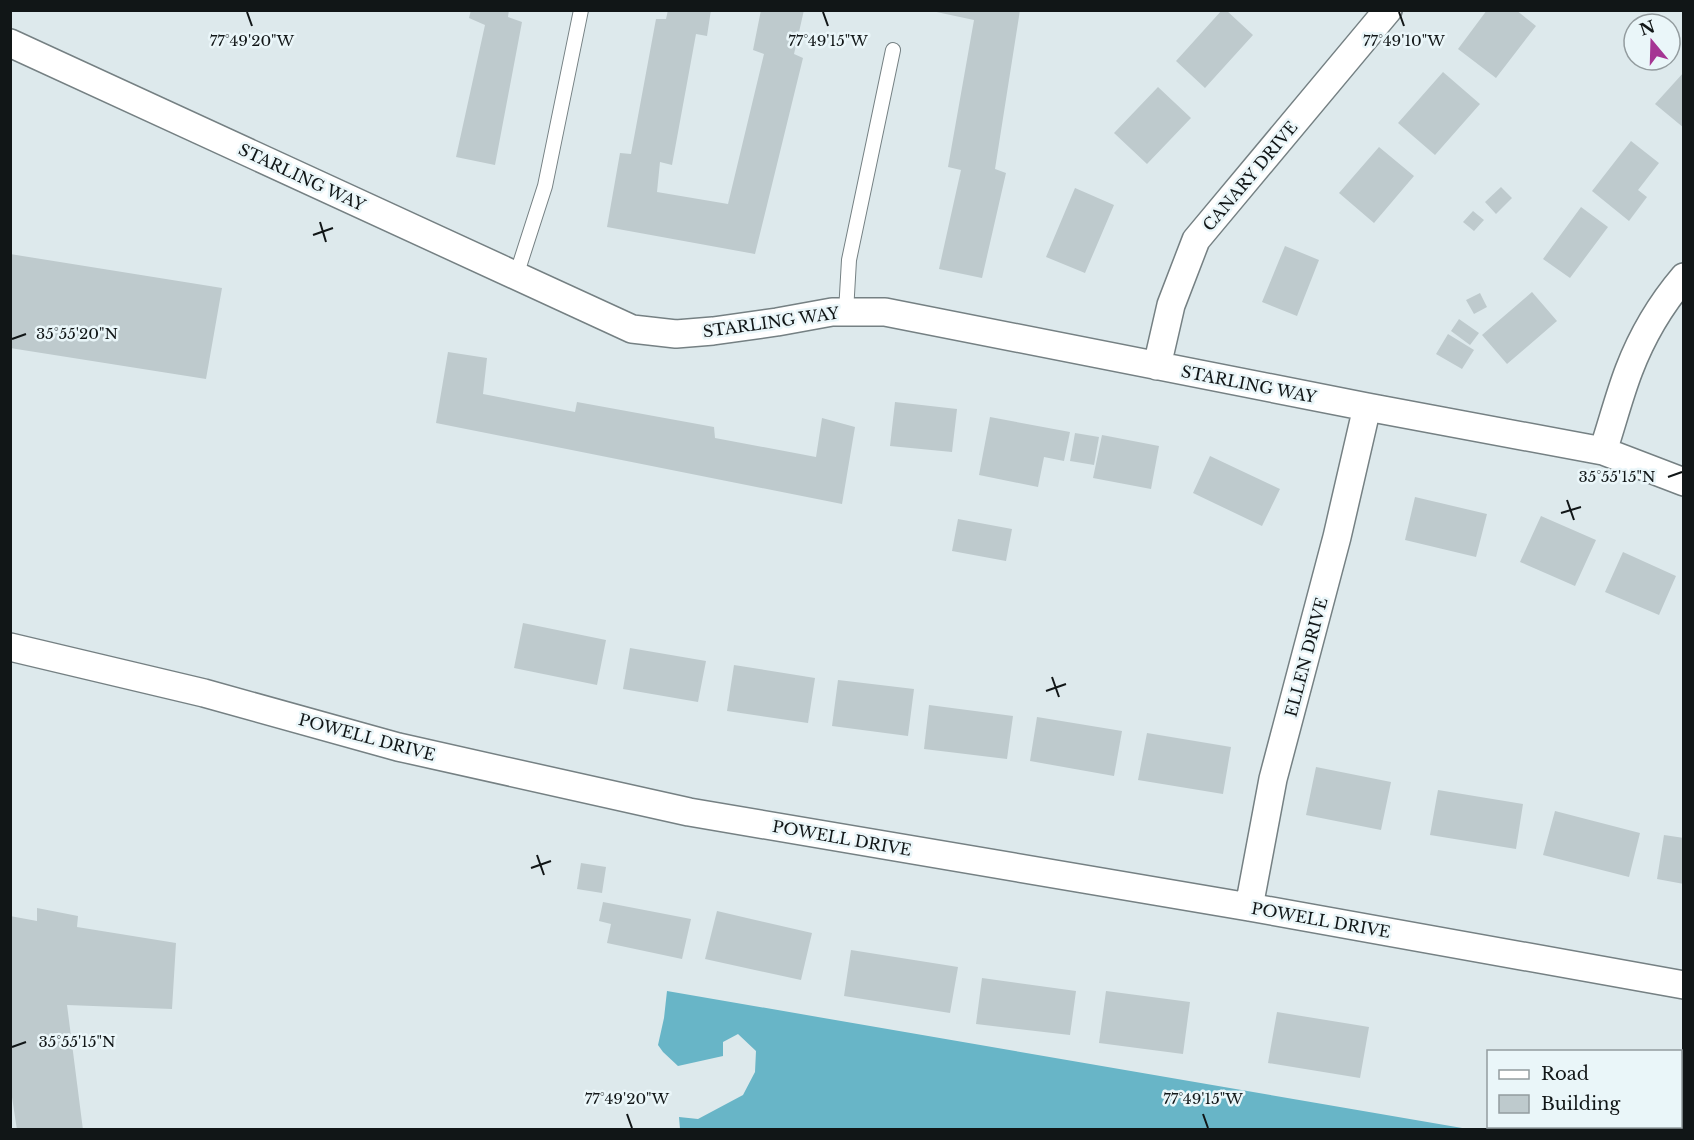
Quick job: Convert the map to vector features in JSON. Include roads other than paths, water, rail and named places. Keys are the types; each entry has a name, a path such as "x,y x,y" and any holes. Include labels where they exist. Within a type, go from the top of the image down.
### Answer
{"street":[{"name":"CANARY DRIVE","path":"1157,366 1171,305 1196,240 1388,10"},
{"name":"STARLING WAY","path":"10,42 632,329 676,334 777,322 832,312 885,312 1367,407 1604,450 1683,482"},
{"path":"1604,450 1629,369 1663,304 1683,277"},
{"name":"ELLEN DRIVE","path":"1249,908 1273,779 1337,537 1367,407"},
{"name":"POWELL DRIVE","path":"10,647 204,693 398,747 689,812 1683,985"}],"lane":[{"path":"516,276 545,186 581,10"},
{"path":"846,312 849,260 893,50"}]}
